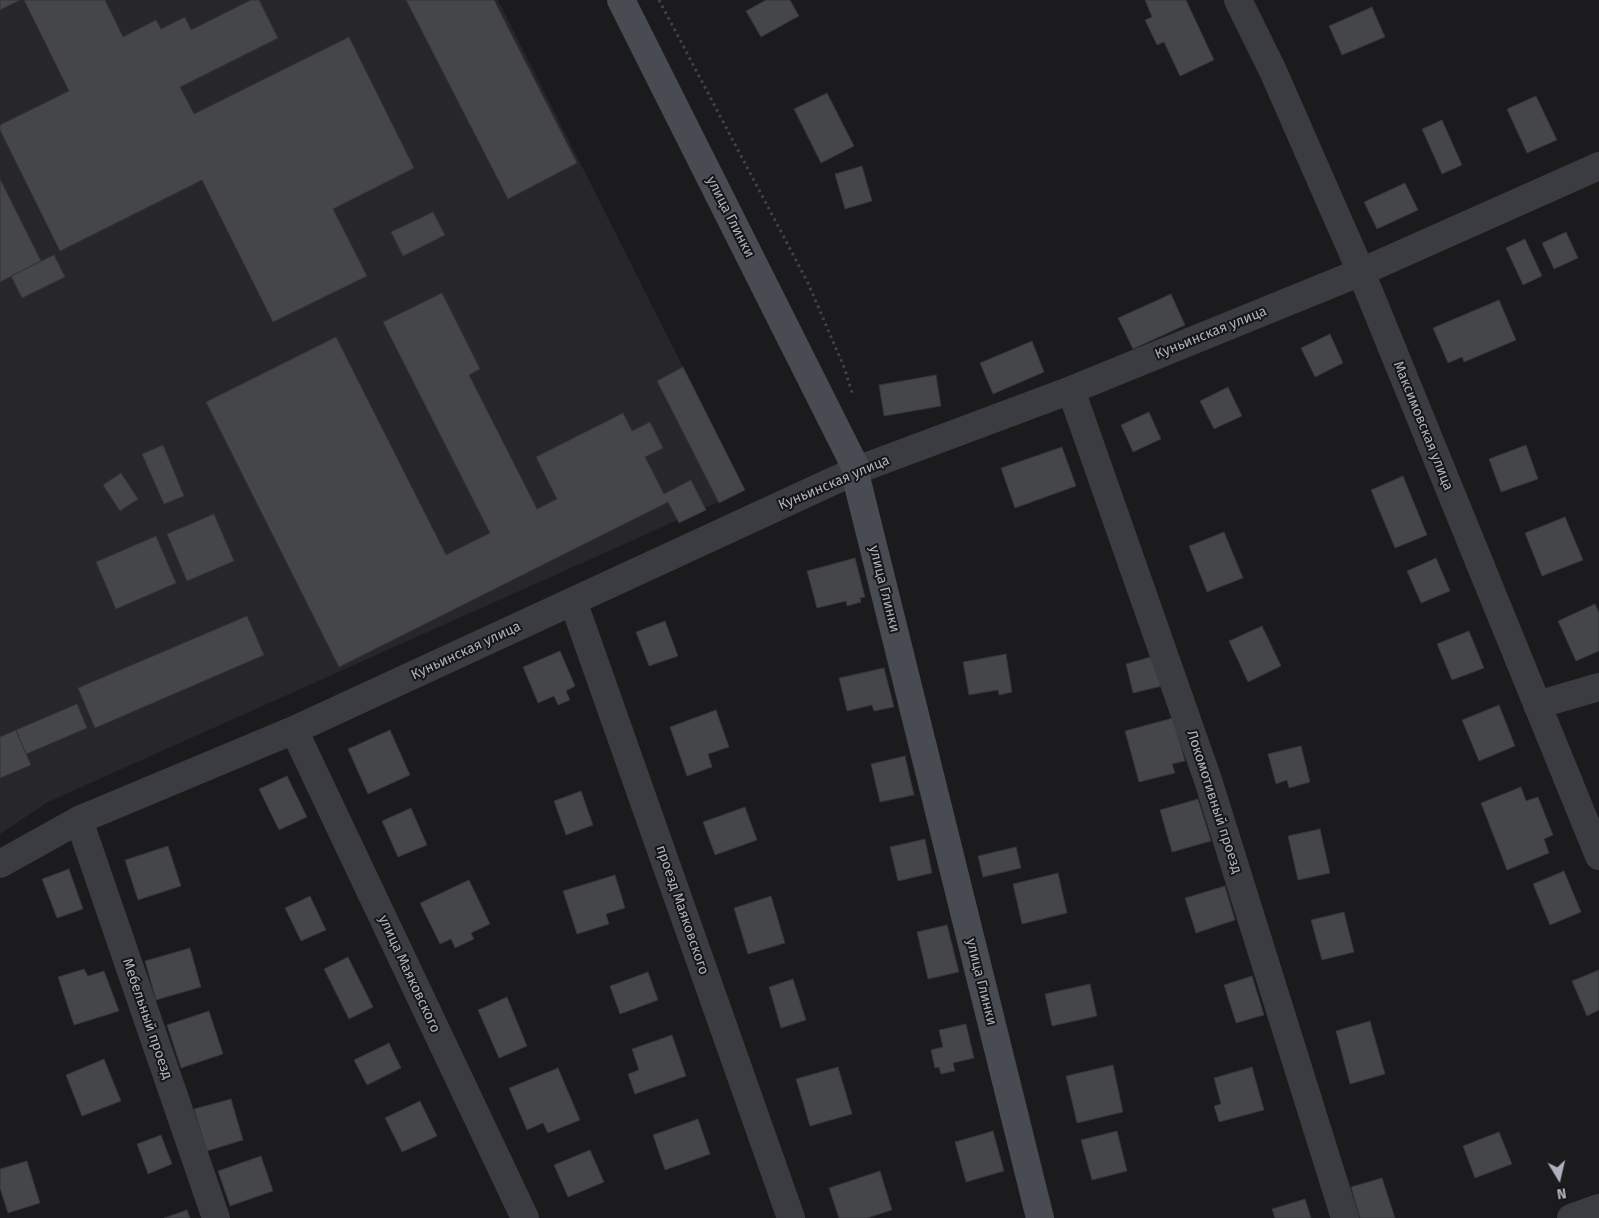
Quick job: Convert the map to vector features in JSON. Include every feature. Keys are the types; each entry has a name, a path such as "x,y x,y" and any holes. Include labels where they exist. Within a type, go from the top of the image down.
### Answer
{"street":[{"name":"улица Глинки","path":"621,0 857,470 856,477 1040,1218"},
{"name":"Максимовская улица","path":"1238,0 1273,71 1361,272 1599,856"},
{"name":"Куньинская улица","path":"0,864 79,820 294,730 857,470 1071,390 1361,272 1599,166"},
{"name":"Локомотивный проезд","path":"1071,390 1208,780 1345,1218"},
{"name":"проезд Маяковского","path":"573,601 791,1218"},
{"path":"1537,705 1599,687"},
{"name":"улица Маяковского","path":"294,730 525,1218"},
{"name":"Мебельный проезд","path":"79,820 216,1218"},
{"path":"1571,1218 1599,1208"}],"path":[{"path":"659,0 808,283 844,366 855,403 842,439"}],"shaded area":[{"path":"0,0 498,0 745,490 48,802 0,834"}],"building":[{"path":"0,0 20,0 0,10"},
{"path":"24,0 105,0 123,37 156,20 161,29 185,17 191,30 251,0 259,0 278,38 180,87 194,114 349,37 414,168 333,209 367,276 273,322 202,180 60,251 0,130 0,125 69,91"},
{"path":"406,0 494,0 577,163 508,199"},
{"path":"766,0 790,0 799,16 761,37 746,11"},
{"path":"1145,0 1186,0 1214,60 1180,76 1164,42 1157,45 1145,20 1152,17"},
{"path":"1372,7 1385,37 1342,55 1329,26"},
{"path":"827,93 854,146 821,163 794,109"},
{"path":"1536,96 1557,140 1527,153 1507,109"},
{"path":"1442,120 1462,165 1442,174 1422,129"},
{"path":"862,166 872,201 845,209 835,174"},
{"path":"0,179 41,261 0,282"},
{"path":"1405,183 1418,210 1377,229 1364,202"},
{"path":"433,212 445,235 403,256 391,232"},
{"path":"1566,232 1578,258 1554,269 1542,243"},
{"path":"1525,239 1542,276 1523,285 1506,248"},
{"path":"54,255 65,277 22,298 11,276"},
{"path":"442,293 480,369 469,375 537,509 557,499 536,457 623,413 632,431 650,422 663,448 645,457 664,494 691,480 706,510 679,523 668,502 339,667 206,402 336,337 446,555 490,533 383,322"},
{"path":"1171,294 1185,325 1133,349 1118,318"},
{"path":"1499,300 1516,340 1464,362 1462,357 1448,363 1433,328"},
{"path":"1330,334 1343,363 1315,377 1301,348"},
{"path":"1032,341 1044,372 993,394 980,363"},
{"path":"683,367 745,490 719,503 657,381"},
{"path":"936,375 941,406 884,416 879,385"},
{"path":"1228,387 1242,416 1214,429 1200,401"},
{"path":"1149,412 1161,439 1133,452 1121,425"},
{"path":"163,445 184,496 164,504 142,454"},
{"path":"1526,445 1538,479 1501,492 1489,459"},
{"path":"1062,447 1076,486 1015,508 1001,468"},
{"path":"121,473 138,499 120,511 103,485"},
{"path":"1403,476 1427,535 1395,548 1371,490"},
{"path":"214,514 234,561 187,581 167,534"},
{"path":"1565,517 1583,560 1542,576 1525,533"},
{"path":"1224,532 1243,578 1207,592 1189,546"},
{"path":"156,536 176,583 116,609 96,562"},
{"path":"855,558 865,597 860,598 861,602 847,606 846,601 817,608 807,571"},
{"path":"1436,558 1450,591 1421,603 1407,571"},
{"path":"1595,604 1599,613 1599,651 1576,661 1558,621"},
{"path":"247,616 264,655 95,728 78,688"},
{"path":"665,621 678,656 649,666 636,632"},
{"path":"1262,626 1281,666 1248,682 1229,641"},
{"path":"1469,631 1484,668 1452,680 1437,644"},
{"path":"560,651 575,686 566,691 570,700 558,705 554,696 538,703 523,667"},
{"path":"1006,654 1012,692 999,695 998,690 969,695 963,662"},
{"path":"1154,656 1162,686 1133,693 1126,664"},
{"path":"884,668 894,707 874,711 872,705 847,711 839,678"},
{"path":"77,704 87,728 26,754 16,730"},
{"path":"1499,705 1515,746 1479,761 1462,720"},
{"path":"716,710 729,747 708,754 712,767 687,776 670,727"},
{"path":"1173,718 1185,761 1172,764 1175,773 1139,782 1125,731"},
{"path":"16,730 31,765 0,778 0,737"},
{"path":"390,730 410,775 368,794 348,749"},
{"path":"1301,746 1310,782 1289,788 1287,780 1276,784 1268,754"},
{"path":"905,756 914,795 880,802 871,764"},
{"path":"287,776 307,817 279,830 259,789"},
{"path":"1521,787 1526,801 1538,797 1553,835 1544,839 1549,853 1507,870 1481,803"},
{"path":"581,791 593,825 566,835 554,801"},
{"path":"1198,799 1211,841 1172,852 1160,810"},
{"path":"745,807 757,840 715,855 703,822"},
{"path":"411,808 427,845 398,857 382,821"},
{"path":"1320,829 1330,873 1298,880 1288,836"},
{"path":"925,839 932,873 898,881 890,847"},
{"path":"168,846 181,886 138,900 125,860"},
{"path":"1016,847 1021,868 983,877 978,856"},
{"path":"69,869 83,909 57,918 42,879"},
{"path":"1564,871 1581,912 1550,925 1533,884"},
{"path":"1058,873 1067,913 1022,924 1013,884"},
{"path":"615,875 625,908 606,914 609,924 577,934 563,891"},
{"path":"469,880 490,924 471,933 474,939 455,948 451,939 440,944 420,903"},
{"path":"1225,886 1235,920 1196,933 1185,898"},
{"path":"310,896 326,930 301,941 285,908"},
{"path":"771,896 785,943 748,954 734,908"},
{"path":"1344,912 1354,952 1322,960 1311,920"},
{"path":"947,925 959,972 928,979 917,932"},
{"path":"190,948 201,987 156,1000 145,961"},
{"path":"348,957 373,1007 349,1019 324,969"},
{"path":"84,969 88,976 104,971 119,1011 74,1025 58,977"},
{"path":"1599,970 1599,1010 1587,1016 1572,981"},
{"path":"648,972 658,1000 620,1014 610,986"},
{"path":"1252,976 1264,1015 1236,1023 1224,985"},
{"path":"793,979 806,1020 781,1028 769,987"},
{"path":"1090,984 1097,1016 1052,1026 1045,994"},
{"path":"507,997 527,1046 499,1058 478,1010"},
{"path":"209,1011 223,1054 181,1068 167,1025"},
{"path":"1370,1021 1385,1074 1350,1084 1336,1031"},
{"path":"966,1024 974,1058 953,1063 955,1071 941,1074 939,1067 935,1068 931,1050 943,1047 939,1030"},
{"path":"672,1035 686,1076 635,1094 628,1074 639,1070 632,1049"},
{"path":"389,1043 401,1068 367,1085 354,1060"},
{"path":"104,1059 121,1101 82,1116 66,1075"},
{"path":"1113,1065 1123,1112 1077,1123 1066,1076"},
{"path":"838,1067 852,1114 810,1126 796,1079"},
{"path":"1252,1067 1264,1110 1219,1122 1214,1106 1221,1104 1214,1078"},
{"path":"558,1068 580,1120 548,1133 543,1123 527,1130 509,1088"},
{"path":"231,1099 243,1140 207,1151 194,1109"},
{"path":"420,1101 437,1136 402,1152 385,1118"},
{"path":"698,1119 710,1154 665,1170 653,1135"},
{"path":"993,1131 1004,1171 966,1182 955,1142"},
{"path":"1117,1131 1127,1171 1092,1180 1081,1140"},
{"path":"1499,1132 1512,1164 1475,1178 1463,1146"},
{"path":"161,1135 172,1164 148,1174 137,1144"},
{"path":"590,1150 604,1182 568,1197 554,1165"},
{"path":"261,1156 273,1191 230,1206 218,1171"},
{"path":"27,1161 40,1203 8,1213 0,1188 0,1169"},
{"path":"880,1171 892,1210 867,1218 839,1218 829,1188"},
{"path":"1382,1178 1395,1218 1360,1218 1351,1187"},
{"path":"1305,1199 1311,1218 1275,1218 1272,1209"},
{"path":"187,1210 190,1218 164,1218"}]}
